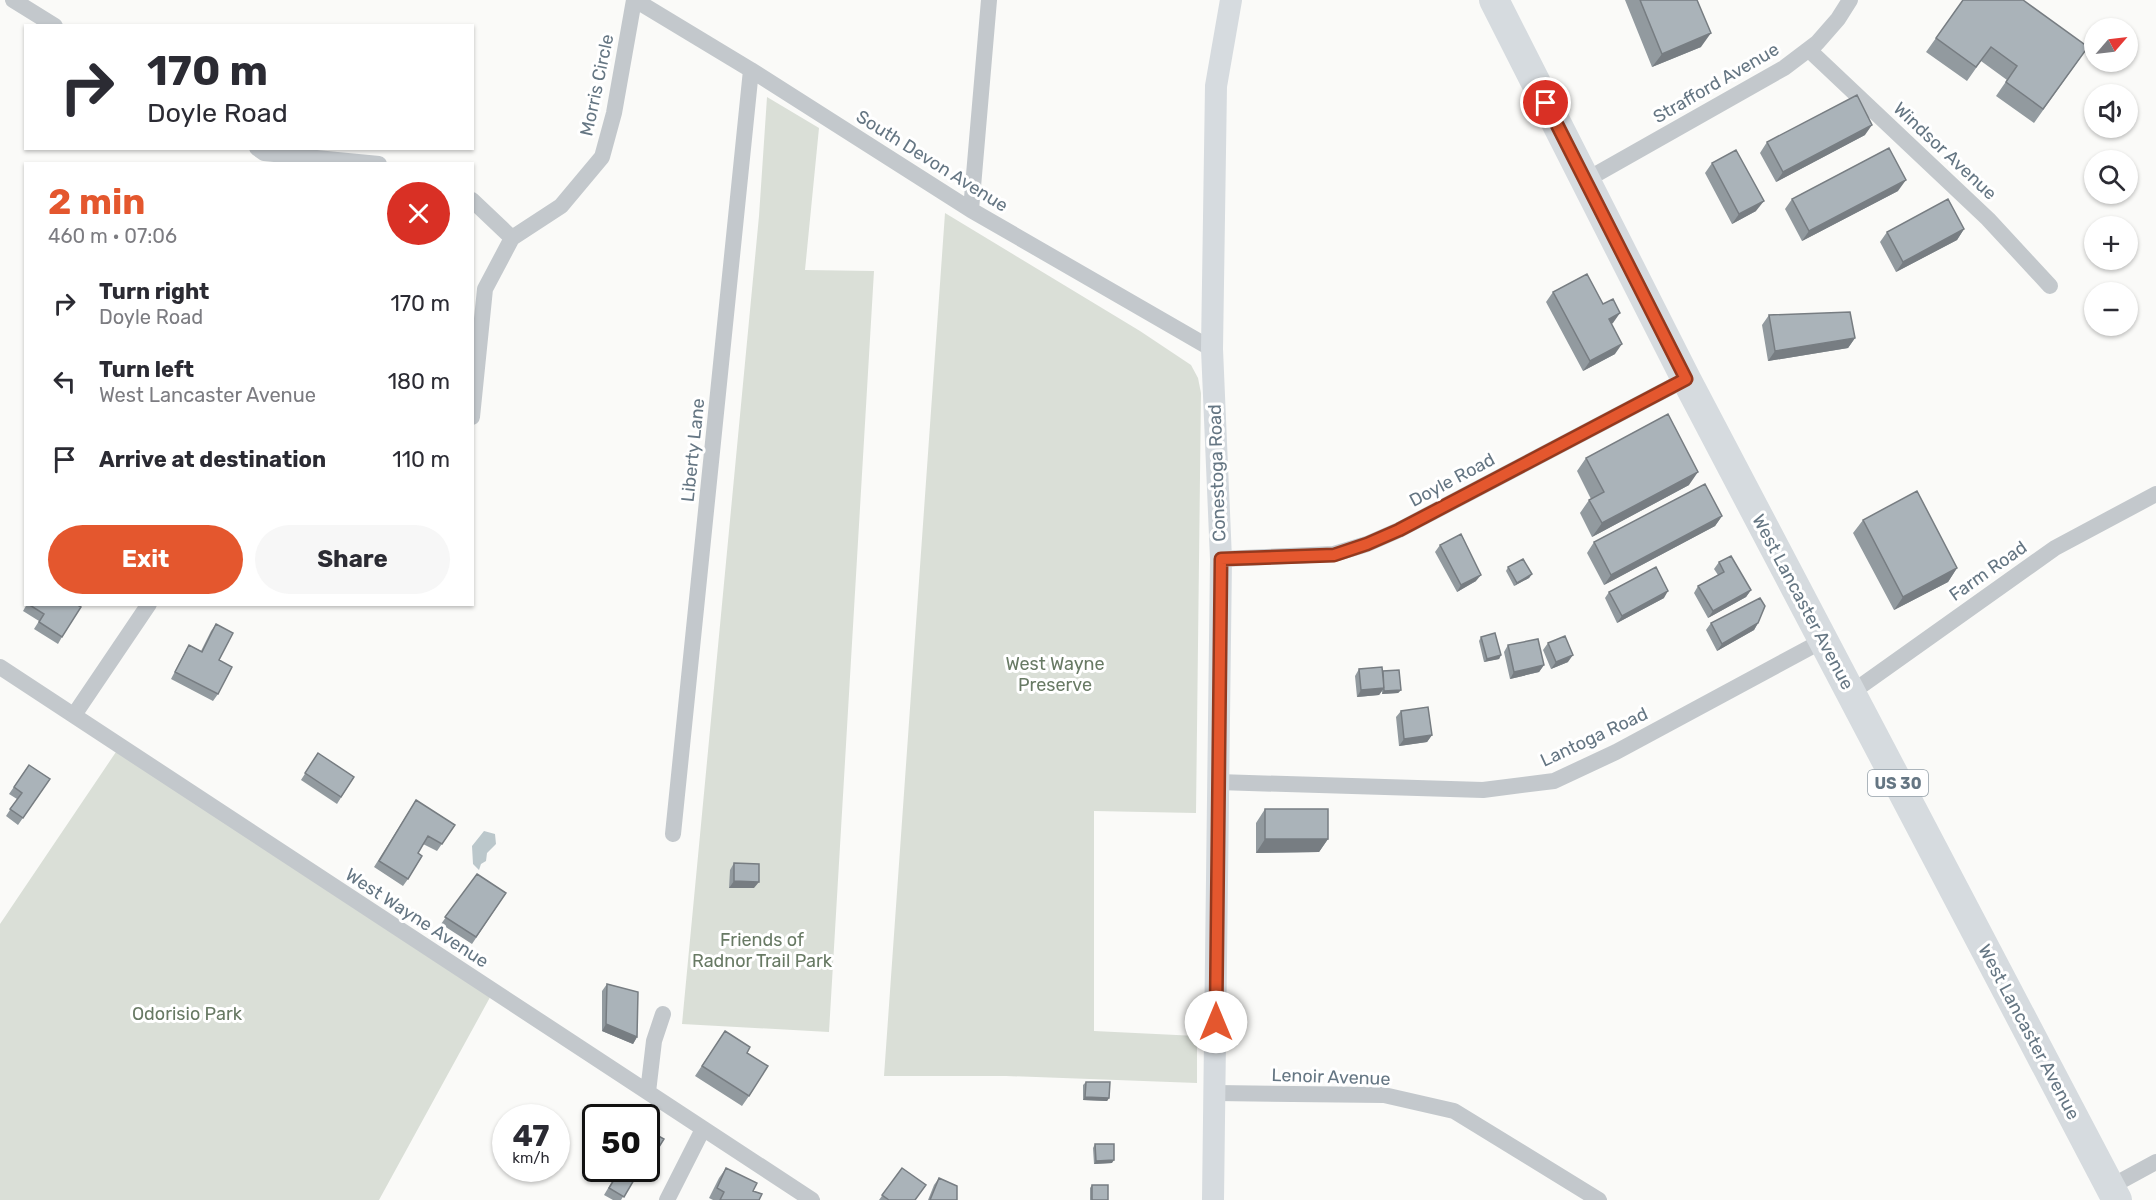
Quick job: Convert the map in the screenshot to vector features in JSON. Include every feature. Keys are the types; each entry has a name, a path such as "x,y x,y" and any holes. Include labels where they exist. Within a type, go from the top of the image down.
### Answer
{"highway":[{"name":"West Lancaster Avenue","path":"1494,0 1686,379 1851,693 2109,1196"}],"main road":[{"name":"Conestoga Road","path":"1214,1200 1221,559 1212,349 1216,86 1231,0"}],"street":[{"path":"13,0 52,24"},
{"name":"South Devon Avenue","path":"635,0 751,70 971,210 1212,349"},
{"name":"Morris Circle","path":"474,397 485,289 512,238 561,206 602,157 614,113 635,0"},
{"path":"971,210 989,0"},
{"name":"Strafford Avenue","path":"1586,180 1784,68 1817,44 1838,19 1850,0"},
{"name":"Windsor Avenue","path":"1809,50 1988,219 2050,286"},
{"name":"Liberty Lane","path":"673,834 751,70"},
{"path":"261,155 353,162"},
{"path":"474,202 512,238"},
{"name":"Doyle Road","path":"1221,559 1334,555 1367,544 1399,530 1686,379"},
{"name":"Farm Road","path":"1851,693 2055,548 2156,494"},
{"path":"74,715 148,606"},
{"name":"Lantoga Road","path":"1218,782 1483,790 1554,781 1616,752 1822,641"},
{"name":"West Wayne Avenue","path":"0,667 812,1200"},
{"path":"648,1092 654,1041 663,1014"},
{"name":"Lenoir Avenue","path":"1216,1093 1384,1095 1454,1111 1599,1200"},
{"path":"667,1200 702,1129"},
{"path":"2109,1196 2156,1162"}],"green space":[{"name":"Friends of Radnor Trail Park","path":"767,97 819,128 805,270 874,271 829,1032 682,1024 759,216"},
{"name":"West Wayne Preserve","path":"945,213 1140,331 1191,365 1198,378 1201,393 1196,813 1094,811 1094,1031 1197,1036 1197,1083 1006,1076 884,1076"},
{"name":"Odorisio Park","path":"120,746 494,990 379,1200 0,1200 0,924"}],"shaded area":[{"path":"484,831 495,834 496,844 487,853 486,861 481,864 479,870 473,864 472,846"}],"building":[{"path":"1640,0 1697,0 1711,33 1662,54"},
{"path":"1963,0 2023,0 2084,44 2084,53 2043,109 2006,82 2017,66 1991,47 1976,67 1936,38"},
{"path":"1857,95 1872,125 1783,172 1767,142"},
{"path":"1889,148 1906,180 1809,231 1792,199"},
{"path":"1736,150 1764,201 1739,214 1712,163"},
{"path":"1948,199 1964,229 1903,262 1887,232"},
{"path":"1587,274 1603,304 1613,299 1620,313 1609,319 1622,344 1590,361 1553,292"},
{"path":"1850,312 1855,338 1775,351 1769,315"},
{"path":"1668,414 1698,472 1602,523 1589,500 1604,492 1586,458"},
{"path":"1705,484 1722,516 1611,575 1594,542"},
{"path":"1917,491 1957,568 1903,597 1863,520"},
{"path":"1461,534 1481,575 1461,585 1440,545"},
{"path":"1731,556 1751,590 1713,611 1698,586 1724,572 1719,562"},
{"path":"1523,559 1532,574 1517,583 1508,567"},
{"path":"1656,567 1668,591 1622,616 1609,592"},
{"path":"1760,598 1765,606 1758,623 1722,644 1711,623"},
{"path":"31,606 81,607 62,637 39,622 44,614"},
{"path":"216,624 233,633 219,660 232,667 218,694 175,672 189,645 202,652"},
{"path":"1495,633 1501,655 1487,659 1481,637"},
{"path":"1565,636 1573,655 1556,662 1548,643"},
{"path":"1538,639 1544,665 1514,672 1508,645"},
{"path":"1382,667 1384,688 1361,690 1359,669"},
{"path":"1399,670 1401,690 1384,691 1383,671"},
{"path":"1428,707 1432,735 1404,739 1401,711"},
{"path":"318,753 354,777 341,797 305,773"},
{"path":"29,765 50,779 23,818 10,809 22,793 14,787"},
{"path":"416,800 455,825 442,844 428,836 418,853 422,856 408,879 379,861"},
{"path":"1265,809 1328,809 1328,839 1265,839"},
{"path":"734,863 759,864 759,882 734,881"},
{"path":"477,874 506,893 476,937 445,917"},
{"path":"607,984 638,992 637,1037 606,1024"},
{"path":"725,1031 750,1047 747,1053 768,1066 749,1096 702,1066"},
{"path":"1086,1082 1110,1082 1109,1098 1085,1097"},
{"path":"1095,1144 1114,1144 1114,1160 1096,1161"},
{"path":"726,1168 757,1183 753,1191 762,1194 759,1200 720,1200 724,1192 717,1188"},
{"path":"902,1168 926,1185 915,1200 889,1200 882,1195"},
{"path":"939,1178 957,1186 957,1200 930,1200"},
{"path":"613,1182 633,1182 624,1197 609,1188"},
{"path":"1092,1185 1108,1185 1108,1200 1092,1200"}],"route":[{"path":"1216,1022 1221,559 1334,555 1367,544 1399,530 1686,379 1546,103"}]}
